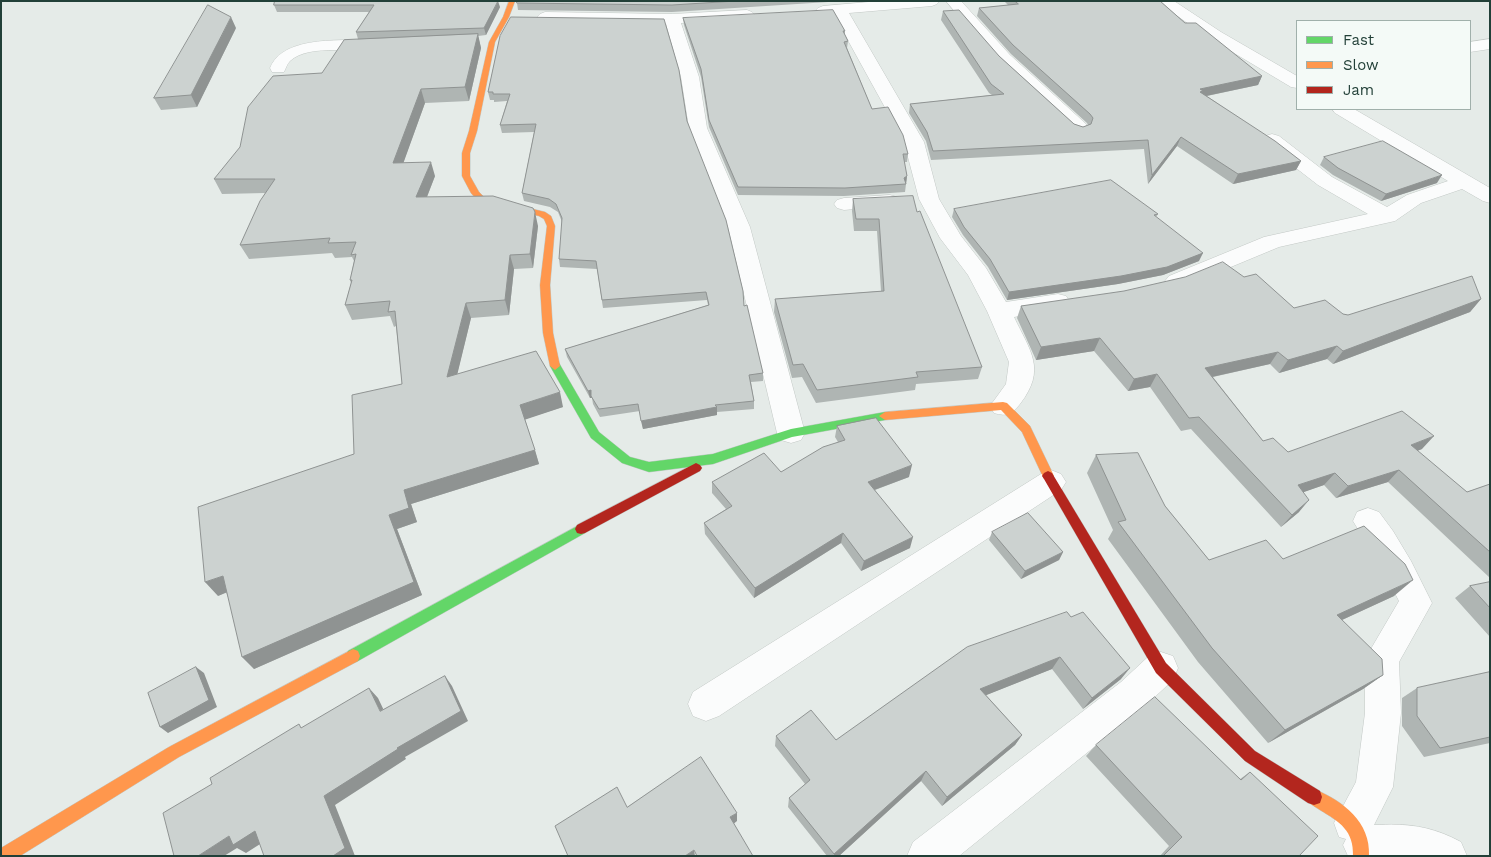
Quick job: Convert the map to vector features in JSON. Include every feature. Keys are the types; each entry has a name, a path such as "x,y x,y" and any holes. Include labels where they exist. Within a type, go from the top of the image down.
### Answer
{"street":[{"path":"512,1 506,17 492,42 473,131 466,153 466,176 475,193 481,199 542,214 548,218 551,226 545,285 548,333 553,362 595,435 626,460 649,467 713,459"},
{"path":"810,12 932,1"},
{"path":"953,1 1004,59 1078,128"},
{"path":"1163,1 1215,35 1293,77"},
{"path":"506,17 672,19 706,9 762,14"},
{"path":"4,856 174,752 289,692 617,510 713,459 791,432 899,413 1003,406 1019,386 1022,362 999,311 978,273 951,238 929,200 914,142 839,10"},
{"path":"672,19 690,77 698,128 739,227 791,432"},
{"path":"474,42 492,42"},
{"path":"278,68 284,57 312,48 398,44"},
{"path":"1471,47 1490,44"},
{"path":"1343,110 1490,197"},
{"path":"1254,128 1325,181 1387,216"},
{"path":"1153,287 1170,284 1272,242 1387,216 1414,199 1464,182"},
{"path":"844,204 929,200"},
{"path":"999,311 1079,299"},
{"path":"1003,406 1026,429 1051,482 1161,668 1250,756 1360,847 1414,843 1436,849 1447,856"},
{"path":"706,704 1051,482"},
{"path":"1360,847 1374,786 1383,713 1382,659 1416,603 1404,575 1368,521"},
{"path":"926,856 1133,694 1161,668"}],"building":[{"path":"275,1 498,1 484,28 356,32 374,5 274,5"},
{"path":"517,1 736,1 672,5 517,3"},
{"path":"1015,1 1160,1 1185,23 1196,23 1262,76 1200,89 1203,91 1200,92 1275,141 1301,161 1238,174 1181,137 1152,175 1148,140 933,151 927,132 910,104 1004,94 991,84 943,11 959,10 999,56 1074,124 1083,127 1091,124 1093,118 1090,114 1013,45 979,8 1018,4"},
{"path":"208,5 231,17 191,95 154,98"},
{"path":"833,10 845,31 843,31 848,41 844,42 872,109 888,107 903,135 908,154 903,154 907,176 904,178 906,184 845,188 738,187 709,120 701,69 683,18"},
{"path":"511,17 664,19 679,70 687,121 726,220 743,291 744,306 747,305 763,373 749,375 754,401 715,405 717,407 641,421 638,404 599,409 591,396 591,390 588,391 565,349 709,305 706,292 602,300 596,261 559,259 562,218 556,204 549,199 522,193 536,124 500,125 510,94 493,94 493,92 488,92 500,36"},
{"path":"478,34 465,87 421,89 393,163 431,162 416,197 493,196 533,208 535,212 530,254 510,255 505,300 466,303 447,377 536,351 560,392 520,405 535,450 404,490 409,508 389,515 414,582 242,657 223,576 205,582 198,507 354,454 352,395 402,384 395,311 388,312 390,301 345,305 352,280 350,280 356,254 351,255 356,242 328,243 330,238 240,245 260,201 275,179 214,179 240,147 248,107 273,76 322,73 344,40"},
{"path":"1383,141 1442,175 1386,194 1338,168 1324,157"},
{"path":"1111,180 1158,214 1154,215 1203,253 1167,267 1121,276 1009,292 990,259 964,227 954,209"},
{"path":"913,196 917,212 920,211 982,367 916,372 918,377 817,390 803,364 793,365 775,299 884,291 879,219 856,219 853,199"},
{"path":"1223,262 1244,277 1256,274 1294,308 1325,300 1343,314 1348,315 1472,276 1481,299 1343,351 1337,346 1288,360 1278,352 1205,368 1263,441 1273,438 1288,452 1402,411 1434,436 1411,445 1467,492 1490,484 1490,552 1399,470 1348,486 1335,473 1298,485 1309,500 1292,515 1199,417 1189,418 1157,374 1134,379 1100,338 1041,347 1021,306 1124,291 1185,277"},
{"path":"876,418 912,465 868,482 913,537 864,561 843,533 755,588 704,523 732,506 712,482 764,453 781,472 823,447 845,440 837,426"},
{"path":"1138,453 1165,506 1209,560 1266,540 1283,559 1364,526 1405,564 1413,580 1337,615 1382,659 1383,675 1285,730 1212,648 1118,522 1126,520 1096,455"},
{"path":"1028,513 1063,552 1025,571 992,532"},
{"path":"1490,582 1490,608 1470,586"},
{"path":"1067,612 1071,617 1083,612 1130,668 1092,698 1060,657 980,689 1022,735 947,797 926,771 834,854 789,798 810,780 776,736 811,710 836,740 967,647"},
{"path":"196,667 209,700 160,727 148,693"},
{"path":"1490,672 1490,737 1440,748 1417,716 1417,688"},
{"path":"445,676 461,711 397,748 324,796 345,848 333,856 264,856 255,831 233,845 229,836 198,856 174,856 163,813 212,784 210,778 299,724 301,728 369,688 380,711"},
{"path":"1155,697 1241,780 1250,772 1318,836 1299,856 1163,856 1182,837 1096,745"},
{"path":"701,757 737,813 730,817 753,856 697,856 694,850 685,856 568,856 555,826 617,787 627,807"}],"traffic: fast":[{"path":"555,366 595,435 626,460 649,467 713,459 791,433 885,416"},
{"path":"353,656 581,529"}],"traffic: slow":[{"path":"512,1 506,17 492,42 473,131 466,153 466,176 475,193 481,199 542,214 548,218 551,226 545,285 548,333 555,366"},
{"path":"885,416 1003,406 1026,429 1048,476"},
{"path":"4,856 174,752 353,656"},
{"path":"1314,797 1340,814 1355,827 1362,845 1361,856"}],"traffic: jam":[{"path":"581,529 696,468"},
{"path":"1048,476 1161,668 1250,756 1314,797"}]}
